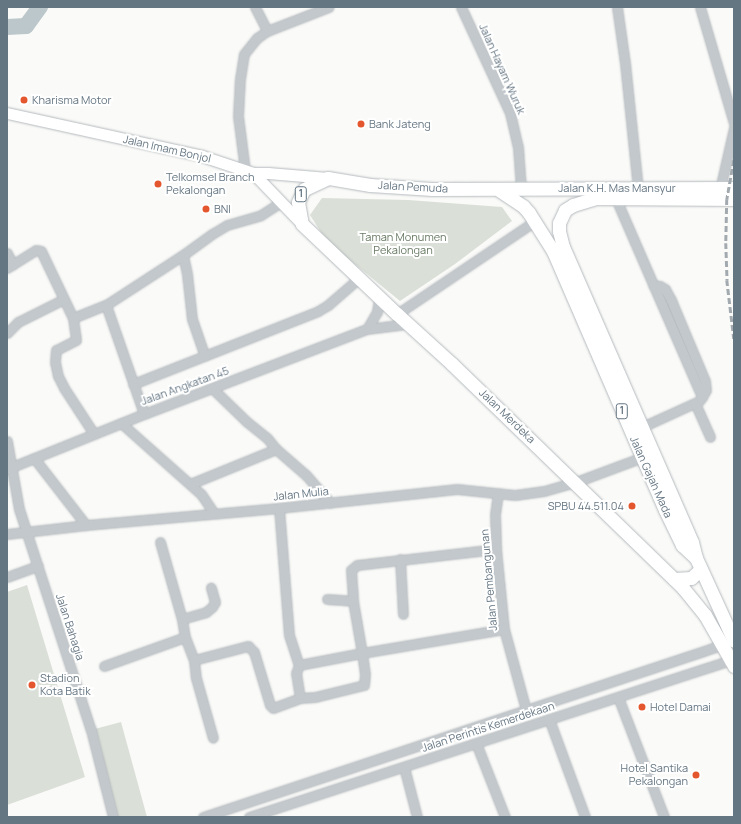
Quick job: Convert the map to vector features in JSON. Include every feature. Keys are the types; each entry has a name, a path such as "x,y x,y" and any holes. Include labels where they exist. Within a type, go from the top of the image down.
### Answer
{"highway":[{"name":"Jalan Pemuda","path":"328,178 393,186 499,190"},
{"name":"1","path":"302,224 298,207 299,197 308,186 328,178"},
{"name":"Jalan K.H. Mas Mansyur","path":"499,190 734,188"},
{"name":"Jalan Gajah Mada","path":"499,190 523,206 535,221 553,252 570,275 643,457 682,545 698,564 730,642 733,661"},
{"name":"Jalan K.H. Mas Mansyur","path":"570,275 559,227 560,217 565,210 587,199 734,199"},
{"name":"Jalan Merdeka","path":"302,224 407,324 458,369 576,482 674,579 705,615"},
{"name":"1","path":"570,275 642,427 692,542 698,564"},
{"path":"674,579 691,578 698,564"},
{"name":"Jalan Gajah Mada","path":"705,615 730,642"}],"main road":[{"name":"Jalan Imam Bonjol","path":"7,113 202,156 249,172 328,178"},
{"path":"249,172 302,224"}],"street":[{"path":"255,7 267,31"},
{"path":"249,172 238,116 240,79 244,54 257,38 267,31 329,7"},
{"name":"Jalan Hayam Wuruk","path":"461,7 510,113 518,147 521,189"},
{"path":"617,7 625,63 638,188"},
{"path":"700,7 734,123"},
{"path":"720,189 734,128"},
{"path":"616,199 653,285 699,400 710,437"},
{"path":"73,318 106,305 227,225 261,215 281,202"},
{"path":"397,314 535,221"},
{"path":"7,253 10,267 36,250 41,251 73,318 76,340 56,350 55,362 58,376 64,388 94,434"},
{"path":"183,255 192,319 205,356"},
{"path":"133,384 318,311 328,305 359,278"},
{"path":"367,329 377,312 379,297"},
{"path":"7,333 18,322 64,299"},
{"path":"106,305 144,414"},
{"name":"Jalan Angkatan 45","path":"9,468 144,414 213,389 367,329 407,324"},
{"path":"213,389 247,422 267,438 276,449 306,475 330,503"},
{"path":"642,427 699,400"},
{"path":"121,423 148,449 201,494 214,513"},
{"name":"Jalan Bahagia","path":"7,441 9,468 19,508 91,730 113,817"},
{"path":"190,484 276,449"},
{"name":"Jalan Mulia","path":"7,534 86,525 330,503 456,489 515,495 544,491 576,482 643,457"},
{"path":"34,458 86,525"},
{"name":"Jalan Pembangunan","path":"498,494 495,515 496,549 504,629 526,710"},
{"path":"279,508 289,635 299,665 296,673 300,698"},
{"path":"160,542 182,619 185,637 194,660 196,678 213,738"},
{"path":"194,660 248,646 254,652 270,705 274,708 300,698 315,697 364,685 365,674 353,601 351,570 353,566 400,559 496,549"},
{"path":"400,559 403,614"},
{"path":"7,577 38,566"},
{"path":"182,619 206,612 212,607 215,602 210,588"},
{"path":"327,599 353,601"},
{"path":"299,665 504,629"},
{"path":"104,666 185,637"},
{"path":"203,817 730,642"},
{"name":"Jalan Perintis Kemerdekaan","path":"249,817 618,696 733,661"},
{"path":"618,696 664,817"},
{"path":"549,719 585,817"},
{"path":"476,743 505,817"},
{"path":"404,767 417,817"}],"green space":[{"name":"Taman Monumen Pekalongan","path":"322,198 408,200 502,207 512,221 455,264 400,301 345,256 322,234 310,215"},
{"name":"Stadion Kota Batik","path":"27,585 85,777 7,805 7,592"},
{"path":"121,722 147,817 113,817 91,730"}],"waterway":[{"path":"7,27 26,26 40,7"}],"railway":[{"path":"734,160 727,199 726,243 727,280 734,339"}],"place":[{"name":"Kharisma Motor","path":"24,100"},
{"name":"Bank Jateng","path":"361,124"},
{"name":"Telkomsel Branch Pekalongan","path":"158,184"},
{"name":"BNI","path":"206,209"},
{"name":"SPBU 44.511.04","path":"632,506"},
{"name":"Stadion Kota Batik","path":"32,685"},
{"name":"Hotel Damai","path":"642,707"},
{"name":"Hotel Santika Pekalongan","path":"696,775"}]}
